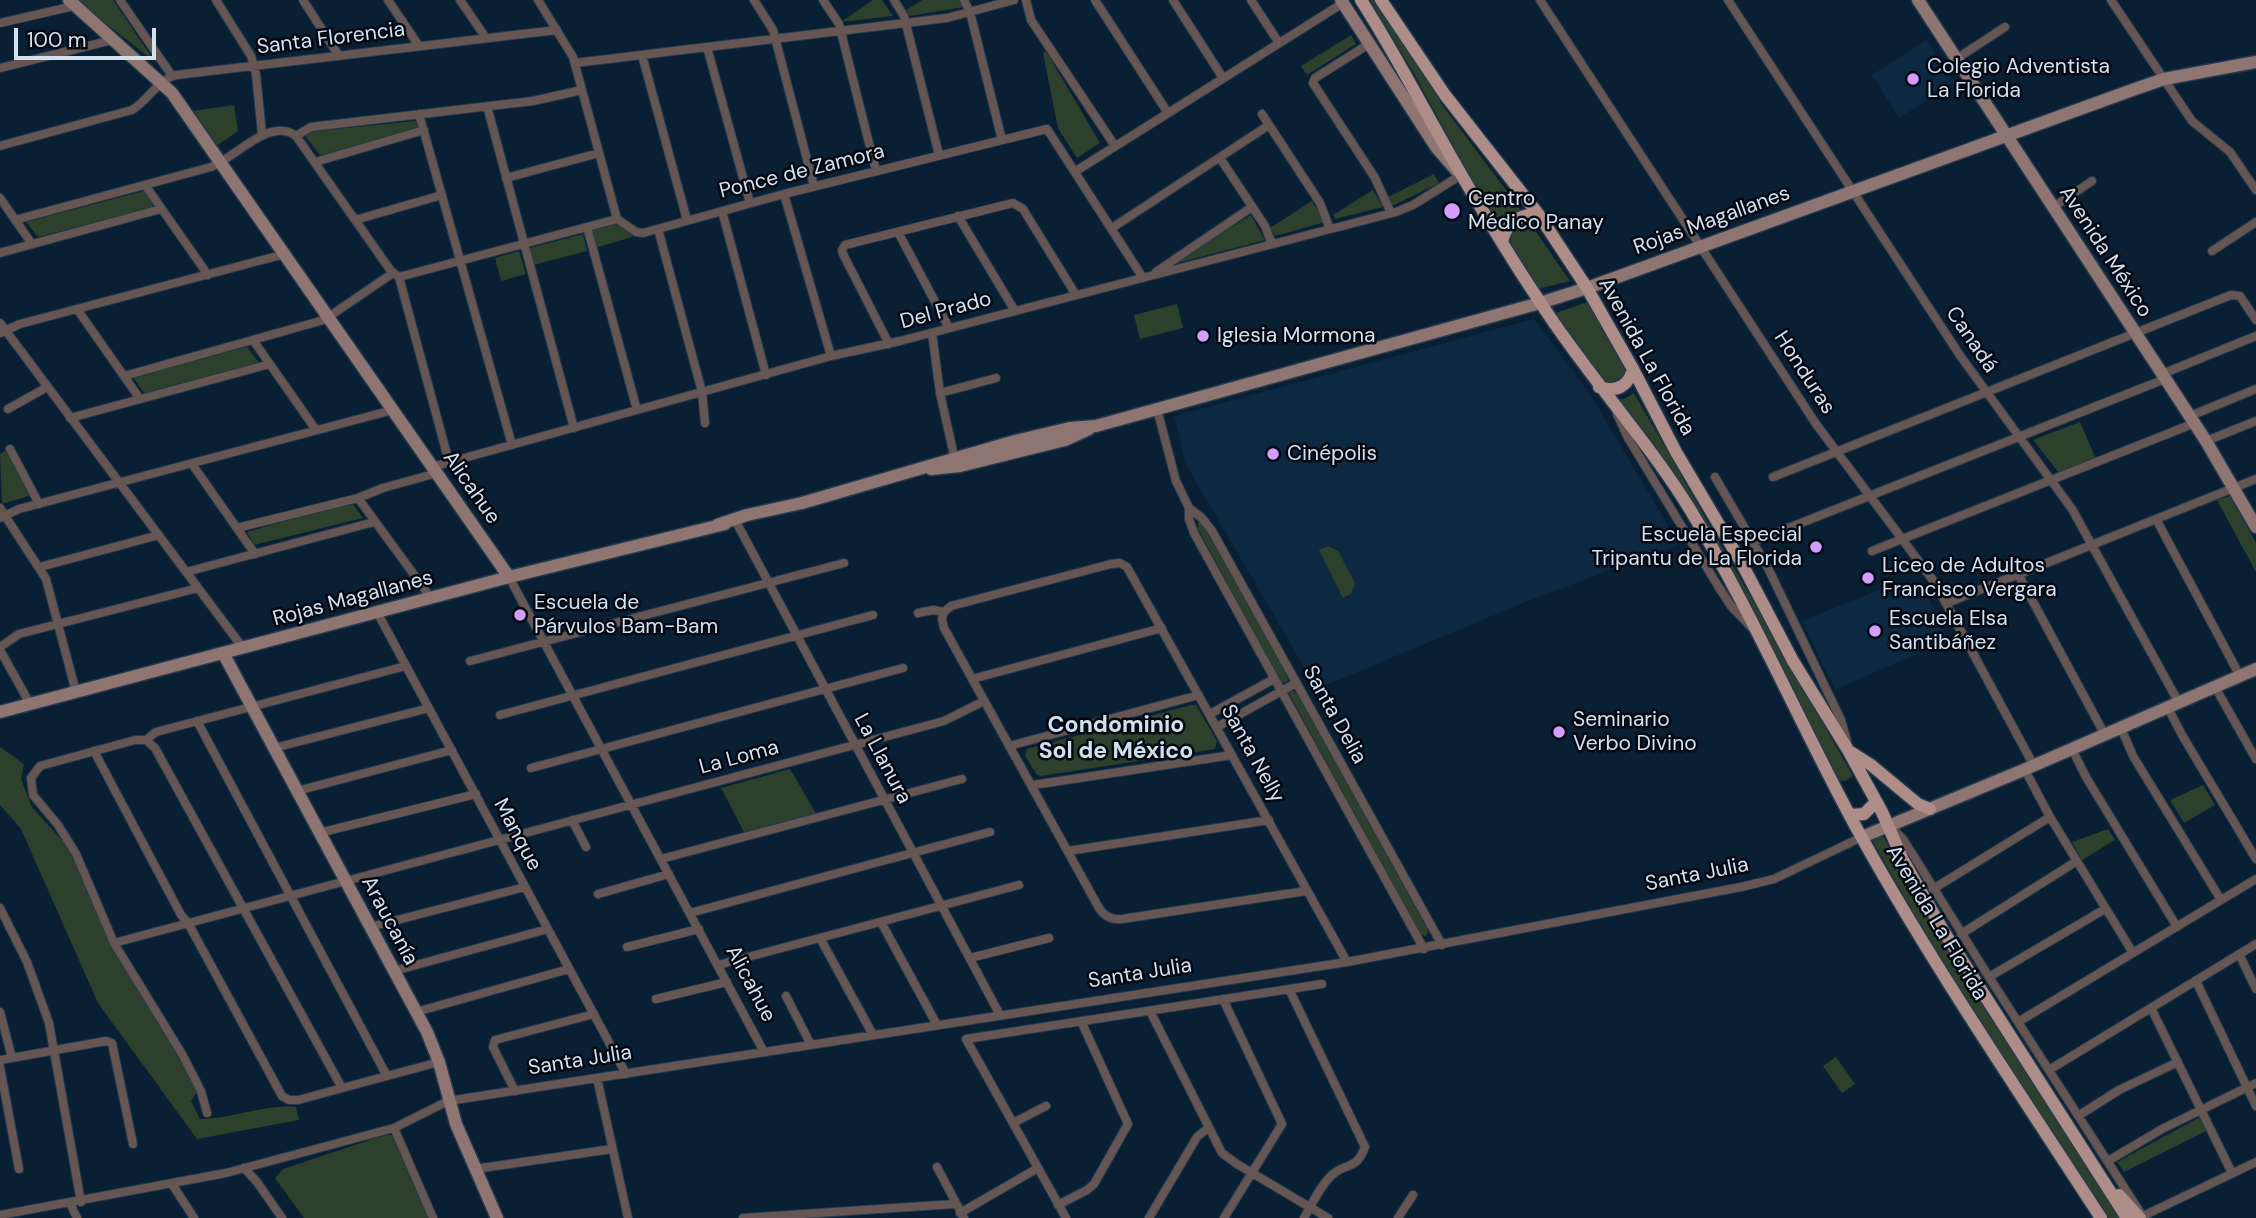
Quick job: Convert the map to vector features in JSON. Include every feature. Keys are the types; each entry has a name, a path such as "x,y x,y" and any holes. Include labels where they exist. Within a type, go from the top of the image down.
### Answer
{"main road":[{"name":"Avenida La Florida","path":"1361,0 1396,56 1461,175 1540,303 1681,495 1760,636 1850,815 1912,924 2101,1218"},
{"name":"Avenida La Florida","path":"1381,0 1445,95 1539,215 1587,288 1633,369 1665,433 1741,562 1793,661 1848,750 1903,860 1944,932 2127,1218"},
{"path":"1502,242 1508,226 1516,219 1539,215"},
{"path":"1600,387 1609,390 1621,387 1628,381 1633,369"},
{"path":"1848,750 1871,765 1918,804 1930,809"},
{"path":"1850,815 1864,814 1876,802"},
{"path":"2009,1074 2014,1061 2027,1062"},
{"path":"2098,1173 2143,1217"}],"street":[{"path":"1,144 132,110 167,79 120,0"},
{"path":"216,0 246,46 254,65 262,134"},
{"path":"303,0 339,55"},
{"path":"388,0 419,46"},
{"path":"460,0 486,38"},
{"path":"124,376 317,323 396,275 460,261 617,219 575,63 538,0"},
{"path":"754,0 771,25 814,186"},
{"path":"823,0 838,22 876,171"},
{"path":"894,0 904,16 939,155"},
{"path":"964,0 970,12 1002,140"},
{"path":"575,63 904,23 970,12 1014,0"},
{"path":"1026,0 1031,20 1115,146"},
{"path":"1095,0 1168,113"},
{"path":"1173,0 1223,78"},
{"path":"1251,0 1279,43"},
{"name":"Honduras","path":"1540,0 1816,424 1926,569 1947,603 2029,768 2050,817 2133,953"},
{"name":"Canadá","path":"1728,0 1986,393 2052,480 2092,545 2174,705 2182,735 2256,859"},
{"name":"Avenida México","path":"1918,0 2193,420 2256,527"},
{"path":"2111,0 2192,121 2230,152 2256,190"},
{"path":"1076,171 1342,1"},
{"name":"Avenida La Florida","path":"1342,1 1436,147 1461,175"},
{"path":"0,23 72,3"},
{"name":"Alicahue","path":"72,3 112,40 167,79 221,163 509,577 764,1052"},
{"path":"1956,59 2005,27"},
{"name":"Santa Florencia","path":"167,79 254,65 557,30"},
{"path":"0,68 112,40"},
{"path":"1369,44 1315,78 1313,83 1375,178 1391,213"},
{"path":"707,47 750,203"},
{"path":"642,55 687,220"},
{"name":"Rojas Magallanes","path":"0,712 509,577 735,521 778,506 802,503 920,470 1065,440 1096,426 1157,408 1540,303 2164,79 2256,62"},
{"path":"296,136 311,127 544,99 582,90"},
{"path":"486,106 574,428"},
{"path":"419,114 512,445"},
{"path":"1262,114 1320,203 1330,229"},
{"path":"1112,228 1269,125"},
{"name":"Ponce de Zamora","path":"617,219 636,232 643,233 814,186 1048,129 1147,277"},
{"path":"314,162 424,130"},
{"path":"15,220 221,163 262,134 287,131 296,136 396,275 449,462"},
{"path":"506,178 599,153"},
{"path":"1220,158 1267,230 1272,244"},
{"name":"Del Prado","path":"237,528 358,498 435,470 449,462 831,356 888,344 1391,213 1413,205 1461,175"},
{"path":"2052,208 2092,181"},
{"path":"145,185 208,275"},
{"path":"784,194 831,356"},
{"path":"355,220 442,195"},
{"path":"0,198 32,244"},
{"path":"888,344 843,254 843,247 958,216 1017,204 1023,209 1076,295"},
{"path":"1147,277 1252,207"},
{"path":"0,253 161,209"},
{"path":"722,211 766,374"},
{"path":"958,216 1015,311"},
{"path":"2212,251 2256,222"},
{"path":"587,227 637,410"},
{"path":"657,229 702,392 705,423"},
{"path":"898,232 949,328"},
{"path":"243,648 2,329 285,254"},
{"path":"1773,477 2231,295 2237,295 2256,320"},
{"path":"77,309 140,399"},
{"path":"932,332 940,393 956,462"},
{"path":"1753,542 2019,437 2256,337"},
{"path":"253,340 316,430"},
{"path":"70,418 270,364"},
{"path":"940,393 996,378"},
{"path":"8,408 47,387"},
{"path":"1872,551 2052,480 2193,420 2256,389"},
{"name":"Santa Delia","path":"1157,408 1176,481 1189,508 1189,519 1194,533 1424,949"},
{"path":"76,692 48,586 40,567 1,514 393,410"},
{"path":"2206,441 2256,421"},
{"path":"10,449 39,504"},
{"path":"192,464 255,554"},
{"name":"Avenida La Florida","path":"1715,477 1753,542 1841,720 1848,750"},
{"path":"1947,603 2256,479"},
{"path":"358,498 431,598"},
{"name":"Santa Delia","path":"1189,508 1202,518 1212,531 1441,945"},
{"path":"2156,519 2240,676"},
{"name":"La Llanura","path":"735,521 1000,1015"},
{"path":"186,572 374,522"},
{"path":"40,567 159,536"},
{"path":"470,661 844,563"},
{"name":"Santa Nelly","path":"944,612 951,606 1111,564 1124,565 1132,573 1347,962"},
{"path":"2018,574 2105,735"},
{"path":"30,704 0,648 15,636 198,588"},
{"path":"918,613 933,610 944,612 942,624 984,702 1099,908 1109,917 1122,919 1306,891"},
{"name":"Manque","path":"377,612 626,1074"},
{"path":"500,715 873,615"},
{"path":"972,679 1162,628"},
{"name":"Araucanía","path":"223,653 416,1012 439,1062 448,1101 475,1169 498,1218"},
{"path":"207,1113 201,1091 183,1054 114,943 76,854 58,825 31,791 31,778 35,770 45,764 135,740 146,740 156,732 407,666"},
{"path":"531,768 903,668"},
{"name":"Santa Julia","path":"1,1217 244,1168 394,1128 448,1101 1347,962 1763,882 2256,669"},
{"path":"1210,714 1274,679"},
{"path":"1217,727 1296,683"},
{"path":"2215,687 2256,759"},
{"path":"1009,746 1199,695"},
{"name":"La Loma","path":"114,943 944,721 984,702"},
{"path":"274,748 429,708"},
{"path":"197,721 387,1076"},
{"path":"2121,728 2133,756 2221,900"},
{"path":"146,740 155,748 342,1088"},
{"path":"2072,749 2086,777 2177,927"},
{"path":"297,791 452,750"},
{"path":"94,751 181,915 188,923 278,1091 285,1098 298,1100 439,1062"},
{"path":"1032,785 1232,755"},
{"path":"661,859 962,779"},
{"path":"319,833 476,794"},
{"path":"1933,889 2050,817"},
{"path":"572,820 586,846"},
{"path":"1068,851 1269,820"},
{"name":"Avenida La Florida","path":"1888,826 1903,839 2143,1217"},
{"path":"690,912 990,832"},
{"path":"1961,934 2077,861"},
{"path":"598,894 669,874"},
{"path":"2018,1022 2256,879"},
{"path":"718,965 1018,885"},
{"path":"370,927 525,887"},
{"path":"0,908 37,984 55,1050 81,1202"},
{"path":"1989,977 2105,909"},
{"path":"881,922 937,1025"},
{"path":"394,971 548,929"},
{"path":"627,947 699,929"},
{"path":"820,938 873,1035"},
{"path":"970,958 1049,938"},
{"path":"2049,1070 2256,944"},
{"path":"2239,954 2256,989"},
{"path":"416,1012 569,969"},
{"path":"2196,981 2256,1106"},
{"path":"656,999 727,982"},
{"name":"Santa Julia","path":"1013,1124 966,1039 1322,984"},
{"path":"1289,989 1364,1142 1364,1150 1356,1162 1330,1176 1304,1218"},
{"path":"786,996 811,1045"},
{"path":"1223,999 1282,1124 1224,1218"},
{"path":"2151,1008 2232,1173"},
{"path":"1150,1011 1222,1153 1328,1218"},
{"path":"0,1012 12,1058"},
{"path":"515,1091 493,1047 495,1040 594,1014"},
{"path":"1058,1205 1094,1184 1128,1124 1081,1021"},
{"path":"0,1060 106,1041 112,1043 133,1144"},
{"path":"2078,1116 2119,1090 2178,1062"},
{"path":"0,1067 19,1168"},
{"path":"597,1078 628,1218"},
{"path":"2108,1161 2256,1083"},
{"path":"1046,1106 1013,1124 1066,1218"},
{"path":"394,1128 433,1218"},
{"path":"1149,1218 1197,1137 1208,1128"},
{"path":"475,1169 612,1149"},
{"path":"2143,1217 2256,1162"},
{"path":"937,1167 962,1215 1038,1168"},
{"path":"244,1168 282,1218"},
{"path":"172,1184 194,1218"},
{"path":"1398,1218 1413,1195"},
{"path":"70,1203 77,1218"},
{"path":"743,1218 848,1214 955,1204"}],"shaded area":[{"name":"Colegio Adventista La Florida","path":"1926,40 1954,83 1899,118 1872,75"},
{"path":"1534,319 1590,394 1679,544 1523,603 1317,689 1186,465 1174,416"},
{"name":"Escuela Elsa Santibáñez","path":"1921,583 1948,640 1835,690 1802,621 1884,588 1888,596"}],"green space":[{"path":"78,0 113,0 155,62 85,7"},
{"path":"873,0 882,0 893,16 841,22"},
{"path":"922,0 959,0 964,7 910,16 906,10"},
{"path":"1370,0 1377,0 1443,106 1521,210 1501,218 1496,225 1416,77"},
{"path":"1351,35 1356,44 1307,75 1301,66"},
{"path":"1046,51 1100,143 1077,158 1058,128 1043,53"},
{"path":"234,105 238,131 216,146 193,111"},
{"path":"416,121 418,129 320,155 305,136 307,132"},
{"path":"1434,174 1439,183 1392,206 1388,197"},
{"path":"1373,190 1383,207 1335,219 1333,215"},
{"path":"144,191 155,207 38,237 26,222"},
{"path":"1312,201 1325,222 1275,236 1270,228"},
{"path":"1251,215 1265,240 1170,265"},
{"path":"1520,223 1530,223 1570,281 1538,289 1506,239 1511,229"},
{"path":"615,224 631,233 632,237 595,248 592,230"},
{"path":"583,234 587,251 533,265 530,248"},
{"path":"519,251 526,274 501,281 495,258"},
{"path":"1588,302 1625,369 1624,380 1616,385 1604,384 1556,313"},
{"path":"1177,304 1183,328 1140,339 1134,315"},
{"path":"247,347 259,363 144,393 133,377"},
{"path":"1634,393 1853,776 1845,781 1837,780 1738,584 1614,398 1624,399"},
{"path":"2080,422 2096,459 2059,473 2033,440"},
{"path":"6,450 32,495 2,504 0,454"},
{"path":"2230,496 2256,543 2256,572 2217,500"},
{"path":"351,502 363,518 254,545 247,532"},
{"path":"1198,519 1206,527 1287,676 1288,681 1285,683 1281,682 1198,529"},
{"path":"1328,546 1338,551 1355,583 1351,594 1343,598 1319,550"},
{"path":"1289,690 1298,695 1428,930 1427,936 1421,935"},
{"name":"Condominio Sol de México","path":"1196,705 1217,741 1215,749 1041,776 1037,775 1025,756 1027,749"},
{"path":"0,747 24,764 21,779 32,807 67,846 90,890 111,947 150,1004 198,1091 191,1101 200,1119 260,1109 296,1107 299,1120 197,1139 98,1003 21,829 0,805"},
{"path":"790,769 817,815 745,834 721,788"},
{"path":"2203,785 2215,805 2184,823 2170,800"},
{"path":"2108,829 2115,840 2082,860 2072,842"},
{"path":"1881,833 1994,1022 2121,1218 2109,1218 1937,955 1871,838"},
{"path":"1836,1057 1855,1084 1842,1093 1823,1066"},
{"path":"2200,1117 2206,1131 2124,1172 2117,1162"},
{"path":"392,1135 430,1218 304,1218 275,1178 283,1169"}],"place":[{"name":"Colegio Adventista La Florida","path":"1913,79"},
{"name":"Centro Médico Panay","path":"1452,211"},
{"name":"Iglesia Mormona","path":"1203,336"},
{"name":"Cinépolis","path":"1273,454"},
{"name":"Escuela Especial Tripantu de La Florida","path":"1816,547"},
{"name":"Liceo de Adultos Francisco Vergara","path":"1868,578"},
{"name":"Escuela de Párvulos Bam-Bam","path":"520,615"},
{"name":"Escuela Elsa Santibáñez","path":"1875,631"},
{"name":"Seminario Verbo Divino","path":"1559,732"}],"district":[{"name":"Condominio Sol de México","path":"1116,739"}]}
